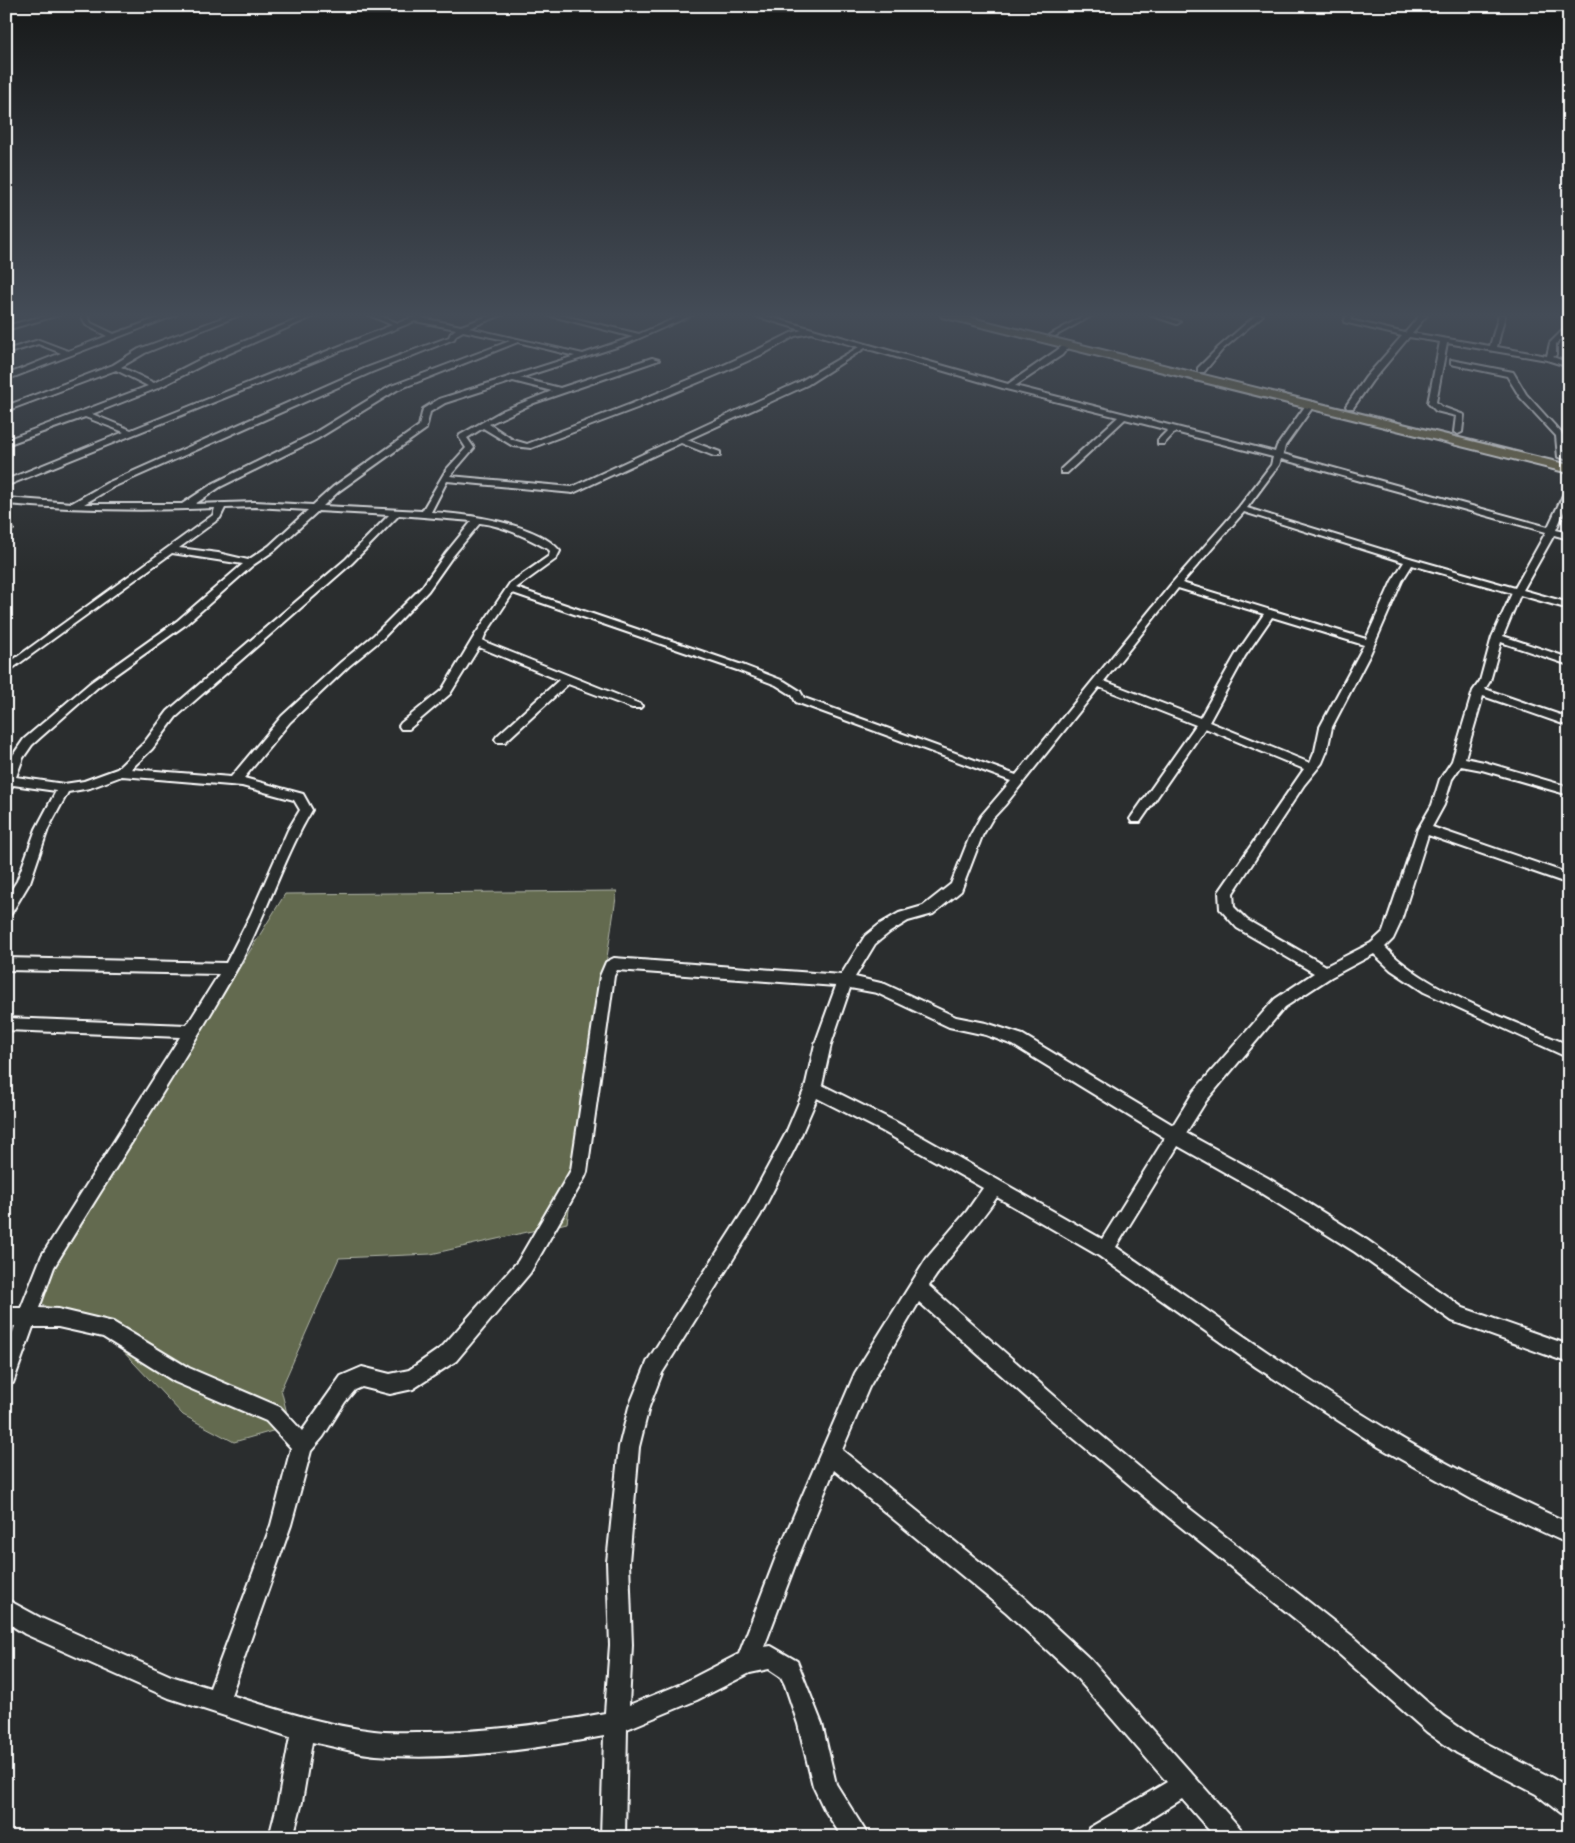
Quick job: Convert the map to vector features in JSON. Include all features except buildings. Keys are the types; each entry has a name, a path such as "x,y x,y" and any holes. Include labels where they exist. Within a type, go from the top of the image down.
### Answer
{"highway":[{"path":"1299,401 1569,469"},
{"path":"1329,401 1566,458"}],"street":[{"path":"6,409 27,401"},
{"path":"6,443 117,401"},
{"path":"6,484 210,401"},
{"path":"72,506 110,485 299,401"},
{"path":"182,508 217,485 314,437 373,401"},
{"path":"396,513 349,561 172,714 148,746 121,772 86,785 64,788 7,782 24,746 38,733 94,685 182,623 250,563 272,548 336,489 423,427 426,411 443,401"},
{"path":"426,515 458,459 470,448 463,437 483,424 535,401"},
{"path":"483,424 505,438 523,446 528,446 646,401"},
{"path":"446,478 524,484 571,491 765,401"},
{"path":"1069,401 1277,455 1569,536"},
{"path":"1350,406 1354,401"},
{"path":"1432,401 1432,403 1439,409 1460,415 1458,432"},
{"path":"1529,401 1560,436 1566,458"},
{"path":"612,1837 621,1645 618,1562 629,1447 639,1407 655,1367 754,1210 792,1136 813,1088 822,1044 845,981 870,940 885,928 904,917 928,910 956,886 962,877 976,836 987,816 1019,780 1176,584 1242,509 1274,465 1281,446 1311,404"},
{"path":"85,414 132,433"},
{"path":"1064,471 1125,415"},
{"path":"1161,442 1174,428"},
{"path":"680,440 717,454"},
{"path":"1105,1250 1120,1223 1211,1081 1280,1003 1304,985 1326,972 1376,947 1388,935 1424,829 1438,805 1446,780 1458,761 1479,691 1485,681 1497,637 1517,592 1551,531 1569,491"},
{"path":"6,501 72,506 182,508 272,504 426,515 478,521 519,530 545,543 555,551 553,557 546,564 521,579 510,589 446,692 405,726"},
{"path":"6,670 217,516 221,505"},
{"path":"1242,509 1410,561 1569,606"},
{"path":"234,782 286,719 345,664 378,637 425,589 478,521"},
{"path":"170,550 218,556 250,563"},
{"path":"1326,972 1242,924 1227,909 1225,901 1226,892 1312,768 1321,751 1326,727 1369,643 1397,581 1410,561"},
{"path":"1176,584 1268,614 1369,643"},
{"path":"510,589 741,668 780,684 796,693 800,700 1019,780"},
{"path":"1136,819 1203,723 1235,664 1268,614"},
{"path":"1497,637 1569,662"},
{"path":"478,640 485,647 636,706"},
{"path":"501,739 567,679"},
{"path":"1098,683 1203,723 1312,768"},
{"path":"1479,691 1569,722"},
{"path":"1458,761 1484,766 1569,791"},
{"path":"6,1376 28,1318 36,1284 48,1261 230,969 257,916 294,830 306,810 299,797 247,783 121,772"},
{"path":"6,910 23,882 42,829 64,788"},
{"path":"1424,829 1569,879"},
{"path":"1376,947 1410,978 1505,1025 1569,1052"},
{"path":"6,964 230,969"},
{"path":"217,1701 281,1525 302,1446 316,1430 338,1395 348,1383 362,1378 390,1384 412,1379 450,1354 524,1267 579,1172 608,970 614,964 845,981 880,988 954,1023 986,1029 1018,1040 1176,1136 1262,1184 1334,1228 1458,1315 1569,1354"},
{"path":"6,1024 192,1031"},
{"path":"813,1088 888,1126 1105,1250 1263,1360 1386,1440 1482,1494 1569,1534"},
{"path":"747,1662 784,1565 862,1380 916,1288 939,1257 974,1217 994,1186"},
{"path":"916,1288 1060,1414 1173,1508 1348,1647 1435,1724 1464,1745 1544,1786 1569,1804"},
{"path":"6,1317 58,1318 106,1329 182,1375 274,1414 302,1446"},
{"path":"831,1454 1014,1604 1083,1668 1231,1837"},
{"path":"6,1610 33,1626 169,1687 303,1729 374,1743 446,1744 544,1736 616,1722 690,1692 747,1662 771,1658 789,1669 810,1724 825,1786 832,1801 857,1837"},
{"path":"281,1837 290,1802 303,1729"},
{"path":"1098,1837 1185,1784"}],"green space":[{"path":"617,891 567,1223 431,1254 339,1258 281,1389 290,1426 234,1442 183,1415 117,1345 35,1300 285,894"}]}
